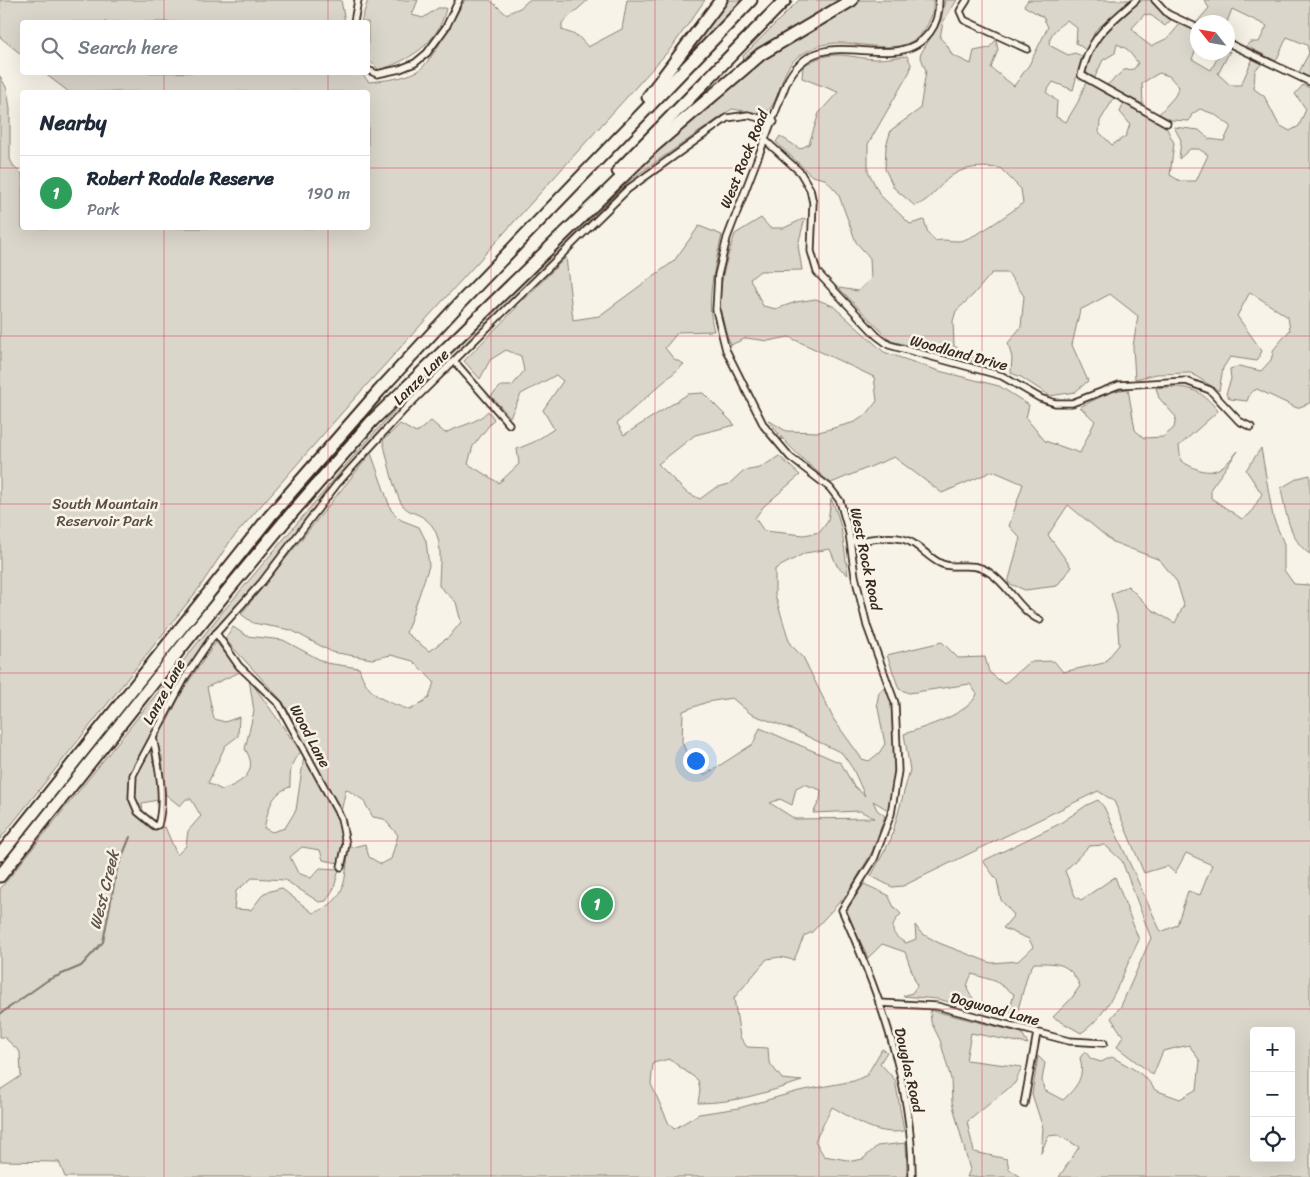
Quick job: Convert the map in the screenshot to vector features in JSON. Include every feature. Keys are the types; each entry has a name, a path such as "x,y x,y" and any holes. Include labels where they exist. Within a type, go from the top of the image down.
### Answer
{"highway":[{"path":"0,854 270,516 379,391 633,115 677,60 721,0"},
{"path":"461,302 751,0"},
{"path":"458,336 785,0"},
{"path":"0,876 284,522 372,421 655,145 744,67 788,36 852,0"}],"street":[{"path":"354,20 358,0"},
{"path":"370,71 377,74 400,69 415,63 427,53 446,26 458,0"},
{"name":"West Rock Road","path":"869,971 842,910 866,874 886,830 897,783 898,734 892,690 867,626 855,576 843,508 836,494 790,457 764,426 726,350 718,325 716,287 724,250 736,214 774,122 790,76 806,58 823,50 893,51 908,49 921,42 932,30 938,17 939,0"},
{"path":"967,0 960,11 964,20 1026,49"},
{"path":"1136,0 1097,35 1086,54 1082,75 1167,122"},
{"path":"1155,0 1168,14 1190,24"},
{"path":"1235,46 1310,82"},
{"name":"Lanze Lane","path":"153,737 161,809 158,825 155,826 138,812 132,798 133,775 153,737 186,676 204,647 262,582 358,460 612,203 645,175 727,118 748,115 774,122"},
{"name":"Woodland Drive","path":"766,141 800,172 810,189 813,203 811,251 817,272 884,342 898,349 1002,376 1040,398 1055,403 1072,403 1119,385 1186,381 1210,390 1239,421 1251,427"},
{"path":"454,361 509,424"},
{"path":"850,542 902,538 914,543 940,564 982,568 997,578 1026,611 1040,620"},
{"name":"Wood Lane","path":"216,633 239,666 279,704 341,818 346,844 341,867"},
{"name":"Douglas Road","path":"869,971 906,1104 911,1138 912,1177"},
{"name":"Dogwood Lane","path":"879,1004 947,1008 1076,1043 1104,1043"},
{"path":"1024,1104 1037,1033"}],"green space":[{"path":"0,0 341,0 345,20 20,20 20,53 0,37"},
{"path":"368,0 418,0 412,15 423,18 438,8 446,8 437,31 430,40 402,61 379,70 370,61 370,20 362,20"},
{"name":"South Mountain Reservoir Park","path":"465,0 490,0 506,14 520,8 529,0 588,0 562,23 562,30 578,36 588,47 622,29 627,0 705,0 672,47 354,399 231,540 197,591 0,839 0,76 7,89 10,109 10,159 14,167 20,172 20,230 370,230 370,90 66,90 47,75 363,75 369,82 394,79 418,71 430,59"},
{"path":"726,0 747,0 670,76"},
{"path":"799,0 842,0 774,39 744,61 743,56"},
{"path":"860,0 933,0 929,22 916,39 892,47 839,43 812,48 792,62 787,69 775,101 764,114 732,109 633,178 434,377 357,458 261,579 221,624 218,636 183,687 165,719 166,724 184,688 216,642 240,672 207,687 214,719 225,722 239,717 238,736 225,746 208,783 222,790 242,780 250,770 251,764 245,749 254,711 249,679 301,752 293,763 290,787 274,798 264,828 272,832 285,828 296,810 304,756 341,826 343,842 339,863 323,860 320,850 302,847 290,857 298,873 311,878 320,868 339,869 334,888 326,901 319,902 285,880 252,878 236,891 234,909 251,910 264,893 281,888 313,913 333,902 338,896 345,879 349,848 365,844 369,857 381,864 391,859 398,835 384,819 373,817 363,800 346,789 341,812 283,702 225,639 233,627 247,636 283,640 326,663 359,668 367,685 378,696 410,710 429,698 434,682 413,661 391,655 372,659 332,652 291,630 253,623 241,614 371,453 391,510 401,520 419,527 426,541 429,566 406,633 429,651 449,637 461,622 456,602 439,586 440,549 436,532 424,518 407,510 402,505 392,479 383,441 400,424 416,433 431,421 445,433 473,422 488,411 494,419 473,446 468,464 499,483 519,464 517,449 534,442 554,429 543,410 563,381 556,375 521,394 510,417 491,396 501,386 512,386 524,371 521,356 506,350 490,360 480,379 464,361 566,257 573,320 599,316 674,261 699,226 722,235 714,271 710,307 714,331 678,332 665,348 674,359 684,364 617,423 624,435 688,394 703,393 735,425 695,435 658,464 686,492 700,499 715,488 729,484 743,471 760,468 779,456 800,475 764,506 755,518 764,531 804,535 820,532 828,521 831,499 841,526 848,575 837,566 830,549 805,553 775,569 775,595 790,644 803,657 834,720 862,759 869,761 879,753 885,744 877,703 879,692 887,686 894,716 895,764 888,810 873,801 877,810 885,816 872,852 848,893 812,932 804,936 794,960 780,957 767,959 734,998 740,1037 747,1047 768,1048 769,1062 782,1079 802,1081 738,1099 698,1103 700,1090 698,1080 669,1059 653,1063 651,1084 669,1124 674,1129 699,1114 739,1108 799,1091 854,1081 867,1075 882,1049 887,1052 880,1063 895,1080 904,1131 884,1131 866,1126 832,1107 815,1141 824,1156 853,1161 863,1159 877,1146 906,1143 907,1177 65,1177 59,1162 0,1161 0,1090 21,1076 20,1052 4,1037 0,1037 0,889 220,615 351,459 407,396 634,171 761,59","holes":["732,698 751,714 794,730 842,753 853,769 865,796 853,785 841,763 760,728 753,744 705,775 694,770 682,742 683,711 707,702","155,752 162,756 165,794 180,806 186,799 191,799 201,816 188,831 186,846 177,855 165,827 151,829 144,823 142,803 158,800","804,784 821,790 820,800 813,813 860,811 874,818 795,819 770,803 780,799 792,805 796,788"]},
{"path":"945,0 957,0 943,22 940,38 947,45 952,55 971,64 974,51 989,48 996,40 998,50 991,68 1014,86 1029,65 1048,27 1043,17 1024,6 1028,0 1130,0 1096,30 1086,50 1076,43 1077,28 1067,20 1055,30 1049,45 1068,55 1075,53 1082,56 1073,90 1053,82 1046,92 1057,101 1056,117 1066,122 1078,102 1086,82 1114,98 1100,121 1099,132 1112,145 1126,136 1130,124 1120,112 1124,103 1165,125 1174,143 1170,175 1180,181 1196,181 1208,155 1199,149 1190,149 1179,159 1181,140 1174,127 1199,130 1209,139 1224,141 1231,126 1214,114 1200,109 1192,114 1189,121 1171,120 1159,114 1175,96 1179,87 1169,76 1159,73 1142,83 1143,104 1106,86 1124,70 1134,69 1138,63 1127,49 1117,44 1115,53 1103,60 1094,79 1086,72 1094,49 1100,39 1115,23 1142,0 1150,0 1163,13 1173,18 1165,26 1152,16 1145,14 1132,28 1140,38 1151,46 1168,38 1181,23 1190,28 1190,60 1194,60 1211,70 1216,60 1225,60 1218,74 1230,85 1241,85 1253,58 1262,64 1255,70 1254,89 1264,96 1279,125 1290,131 1299,126 1306,109 1295,94 1303,85 1310,88 1310,403 1297,408 1257,389 1250,393 1247,401 1230,399 1226,394 1231,379 1230,369 1239,366 1261,371 1271,360 1274,349 1290,330 1288,317 1250,292 1237,316 1262,351 1257,361 1230,357 1223,368 1219,391 1191,373 1157,374 1135,379 1133,346 1138,316 1110,294 1080,310 1072,345 1088,381 1075,392 1050,396 1021,377 1011,373 1012,358 1008,343 1021,327 1024,296 1008,273 992,273 956,311 953,321 954,346 987,365 891,341 839,288 858,291 871,279 870,258 856,242 838,193 825,179 812,176 776,142 780,136 800,149 809,144 819,113 838,92 802,78 803,66 813,60 831,55 875,59 907,56 911,64 910,71 868,144 868,171 880,195 910,224 924,220 928,233 935,241 964,240 982,231 1023,203 1021,189 1000,168 978,167 958,172 927,199 915,206 894,188 885,169 886,146 891,130 920,109 926,71 920,55 941,20"},
{"path":"1204,0 1310,0 1310,78 1299,72 1309,53 1307,45 1287,37 1276,61 1246,46 1250,42 1259,42 1267,26 1232,9 1230,15 1203,15 1209,8"},
{"path":"761,218 770,228 784,228 805,218 798,245 802,270 760,271 750,279 763,306 776,309 796,302 816,299 833,306 884,352 939,371 999,386 1029,405 1026,418 1045,441 1080,453 1095,421 1080,407 1112,391 1128,389 1135,430 1144,438 1163,437 1174,428 1176,417 1159,398 1156,388 1175,387 1198,392 1218,411 1179,446 1181,461 1198,470 1212,471 1224,465 1238,451 1211,488 1211,498 1242,519 1250,514 1262,494 1246,470 1261,448 1273,517 1284,544 1284,570 1294,584 1310,585 1310,1177 1059,1177 1079,1147 1058,1135 1048,1136 1041,1153 1043,1128 1032,1094 1038,1056 1045,1063 1042,1080 1044,1090 1063,1100 1079,1081 1081,1076 1080,1058 1085,1051 1091,1059 1101,1062 1112,1057 1141,1074 1155,1090 1180,1099 1197,1089 1200,1061 1189,1045 1163,1051 1153,1075 1117,1047 1123,1036 1111,1018 1121,1006 1151,938 1122,861 1105,845 1089,846 1065,871 1075,896 1081,900 1115,877 1139,940 1109,1003 1092,1024 1081,1033 1053,1017 1071,999 1080,986 1072,972 1062,966 1050,963 1034,963 1028,973 1017,1013 1009,1012 1014,994 995,981 972,974 967,986 976,1008 937,999 903,996 912,993 917,986 905,952 882,944 868,958 846,911 864,884 888,895 894,907 901,914 894,922 894,933 906,943 916,939 915,925 921,933 939,943 991,963 1018,961 1033,947 1029,939 1003,928 1014,915 1001,900 997,880 983,861 1059,824 1087,805 1098,800 1104,807 1161,932 1177,925 1188,891 1200,895 1212,865 1186,853 1175,873 1167,866 1144,873 1114,801 1098,791 903,886 892,887 871,876 891,839 910,770 904,734 956,714 965,708 977,694 970,684 909,693 899,689 887,655 942,642 958,658 985,657 989,672 1004,684 1029,662 1054,661 1063,672 1104,663 1119,645 1117,615 1111,594 1128,586 1152,610 1175,623 1184,605 1177,582 1160,560 1113,542 1068,505 1048,535 1071,567 1057,586 1025,590 1008,583 1020,538 1009,526 1023,484 993,471 942,493 894,457 831,483 790,446 768,420 786,431 819,432 855,422 867,414 877,401 874,377 789,337 768,341 746,338 731,345 725,330 720,303 726,264 735,234"},
{"path":"1310,475 1310,554 1303,549 1293,534 1281,488 1298,478"},
{"path":"930,1010 1022,1033 1028,1044 971,1033 966,1060 1022,1067 1015,1083 967,1122 974,1152 1007,1159 1009,1169 1021,1177 967,1177 970,1170 952,1102 951,1079 940,1040 931,1022"}],"waterway":[{"name":"West Creek","path":"0,1014 48,980 81,966 103,942 117,869 130,837"}],"place":[{"name":"Robert Rodale Reserve","path":"597,904"}]}
